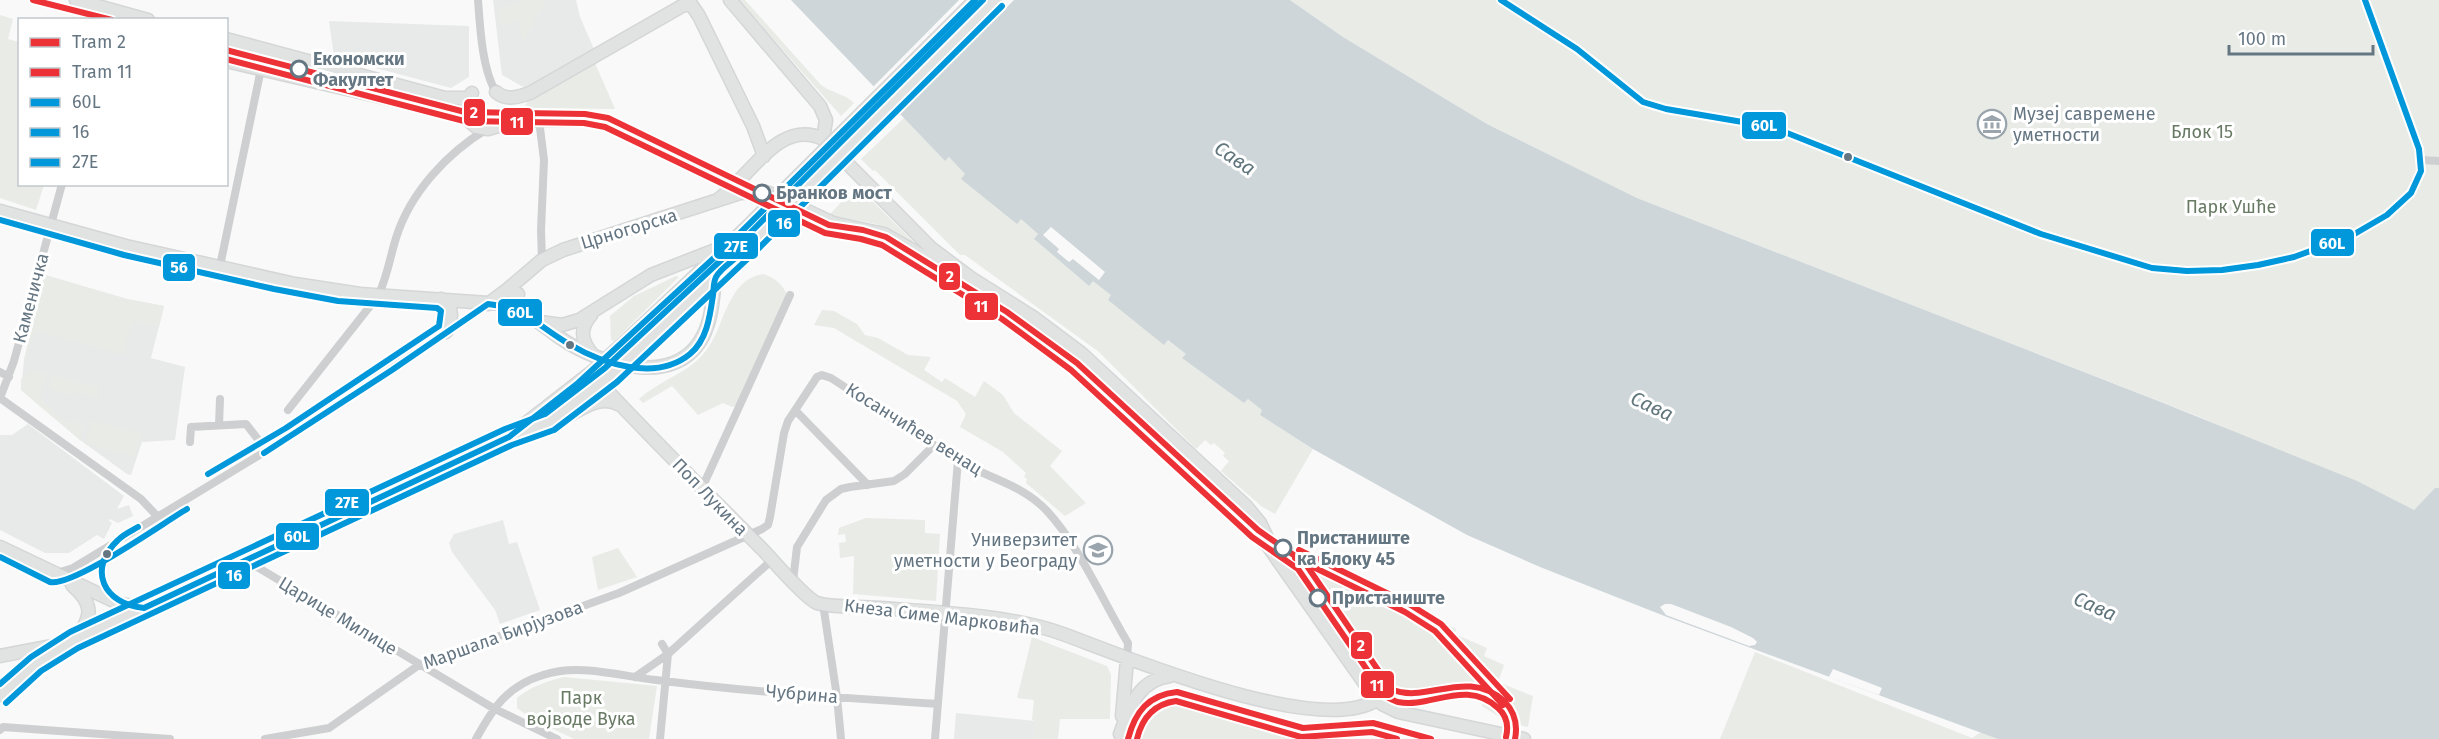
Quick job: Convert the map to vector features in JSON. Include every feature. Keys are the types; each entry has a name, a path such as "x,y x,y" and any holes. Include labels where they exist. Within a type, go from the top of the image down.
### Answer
{"main road":[{"path":"76,0 141,18"},
{"path":"730,0 820,106 826,120 823,139 931,248 1033,317 1081,353 1246,506 1260,523 1274,553 1378,699 1398,712 1524,739"},
{"path":"509,437 592,371 630,337 744,230 975,0"},
{"path":"549,422 606,380 646,344 753,242 996,0"},
{"path":"498,94 517,97 530,93 690,2 753,126 764,156"},
{"path":"228,40 446,98 470,96 465,107 467,119"},
{"path":"228,61 442,111 467,119 476,127 492,128 513,122 539,120 600,120 833,223 870,229 884,234 944,268 975,296 1037,338 1081,372 1274,553"},
{"name":"Црногорска","path":"716,201 782,141 797,134 812,135 823,139"},
{"name":"Црногорска","path":"512,301 521,279 542,260 572,247 740,193 766,192"},
{"path":"0,211 50,227 126,246 339,292 488,304 512,301 566,342 593,355 629,365 655,368 671,365 686,358 698,345 710,318 715,278"},
{"path":"539,322 562,325 579,320 651,275 728,245"},
{"path":"931,248 944,268"},
{"path":"441,299 452,313 446,332"},
{"path":"593,355 583,341 582,335 585,324 594,312"},
{"name":"Поп Лукина","path":"606,380 621,405 814,602 823,604"},
{"path":"0,695 36,664 72,642 509,437 566,417 601,400 614,401 621,405"},
{"path":"0,547 120,604 144,608"},
{"path":"0,656 72,642 86,624 88,608 82,595 59,576"},
{"name":"Кнеза Симе Марковића","path":"823,604 945,613 1031,624 1061,633 1172,676 1290,710 1316,712 1360,710 1378,699"},
{"path":"1120,737 1126,660"},
{"path":"1120,737 1137,693 1158,677 1172,676"}],"street":[{"path":"478,0 480,29 489,74 498,94"},
{"path":"1501,0 1577,48 1643,102 1772,127 2041,234 2152,268 2173,271 2222,270 2279,260 2324,247 2371,225 2401,203 2418,182 2422,160 2418,142 2365,0"},
{"path":"220,266 261,69"},
{"path":"539,120 544,160 542,260"},
{"path":"288,410 378,296 397,236 411,205 424,185 446,160 470,139 492,128"},
{"path":"2422,160 2439,161"},
{"name":"Каменичка","path":"0,398 9,377 61,186"},
{"path":"702,488 790,295"},
{"path":"59,576 291,436 488,304"},
{"path":"0,372 9,377"},
{"name":"Косанчићев венац","path":"748,536 762,529 769,521 784,434 795,410 817,376 827,376 958,460 984,474 1013,485 1037,502 1060,526 1128,643 1126,660"},
{"path":"0,398 141,499 157,516"},
{"path":"219,425 220,399"},
{"path":"795,410 868,485"},
{"path":"190,442 191,427 246,424 260,442"},
{"path":"793,581 797,547 826,500 841,489 890,482 899,478 934,445"},
{"path":"935,739 958,460"},
{"name":"Маршала Бирјузова","path":"265,739 329,728 418,665 619,593 748,536"},
{"path":"116,540 104,561 101,576 107,590 120,604"},
{"path":"635,677 668,654 772,560"},
{"name":"Царице Милице","path":"247,561 418,665 493,708 557,739"},
{"path":"823,604 841,739"},
{"path":"660,739 668,654 662,644"},
{"name":"Чубрина","path":"493,708 501,699 525,682 559,670 580,670 666,681 837,697 938,704"},
{"path":"476,739 493,708"},
{"path":"1,728 170,739"}],"shaded area":[{"path":"493,0 576,0 580,17 594,49 525,88 502,75"},
{"path":"329,21 469,26 469,77 451,88 334,57"},
{"path":"45,275 127,299 164,306 151,358 185,367 175,440 142,442 131,475 80,440 21,390 24,360"},
{"path":"28,424 124,496 117,509 129,505 133,516 118,523 110,519 112,523 104,539 97,535 69,553 45,553 0,530 0,435 12,435"},
{"path":"503,520 509,544 517,542 540,610 500,624 495,610 452,552 449,543 454,534"},
{"path":"956,713 1035,721 1033,739 954,739"}],"green space":[{"path":"526,0 546,0 524,41 521,39 520,20 501,25 498,9"},
{"path":"739,0 745,0 821,85 854,103 841,116"},
{"name":"Парк Ушће","path":"1290,0 2439,0 2439,488 2435,488 2414,510 2195,415 1637,198 1487,124 1343,37"},
{"path":"0,15 13,19 8,39 18,42 18,186 44,186 36,210 0,198"},
{"path":"595,63 615,109 524,108 529,99"},
{"path":"904,118 945,161 949,157 966,174 962,179 1017,223 1021,219 1039,235 1035,240 1089,286 1093,280 1112,295 1108,300 1164,344 1168,340 1186,354 1183,358 1244,403 1248,399 1263,410 1260,415 1313,449 1275,514 1261,506 1221,471 1229,461 1223,456 1225,453 1214,443 1211,445 1205,440 1196,449 1099,352 965,255 960,255 875,170 873,171 861,159"},
{"path":"857,186 919,247 876,224 829,215"},
{"path":"763,274 777,281 787,294 737,406 732,407 723,403 698,415 672,386 643,403 639,399 647,392 685,370 701,356 714,338 735,293 742,284"},
{"path":"45,275 127,299 164,306 159,327 132,322 123,355 35,331 27,360 24,360"},
{"path":"676,276 679,277 614,341 611,340 610,316 634,296"},
{"path":"822,310 834,311 857,324 865,335 878,338 908,355 931,357 924,370 942,382 945,378 975,397 984,381 1003,395 1014,413 1062,451 1050,466 1086,503 1065,516 1026,483 1027,479 1024,477 1026,473 1003,452 960,427 966,414 957,401 834,328 814,325"},
{"path":"33,371 47,373 40,396 57,416 70,423 74,420 84,424 80,440 21,390 21,379"},
{"path":"52,375 100,387 98,398 75,392 74,396 49,389"},
{"path":"91,420 141,433 135,457 85,444"},
{"path":"866,518 925,520 925,533 940,534 936,601 853,594 854,556 840,558 839,543 846,542 845,534 838,535 839,528"},
{"path":"618,548 637,577 598,590 592,557"},
{"path":"1305,556 1456,629 1455,634 1487,648 1484,656 1504,665 1498,682 1533,696 1528,727 1509,723 1482,706 1486,692 1464,685 1460,693 1443,690 1439,697 1420,698 1408,703 1397,694 1304,566"},
{"path":"1032,637 1107,666 1111,675 1110,719 1060,719 1058,739 1033,739 1034,700 1017,698"},
{"path":"1755,652 1972,738 1981,732 1998,739 1720,739"},
{"name":"Парк војводе Вука","path":"564,677 657,686 649,739 574,739 532,719 517,708 517,698 522,694 551,680"},
{"path":"1174,702 1189,703 1306,739 1136,739 1140,724 1148,713 1159,706"}],"water":[{"name":"Сава","path":"791,0 1290,0 1343,37 1487,124 1637,198 2166,404 2357,481 2414,510 2435,488 2439,488 2439,739 1998,739 1667,617 1540,567 1467,535 1313,449 1260,415 1262,410 1248,399 1244,403 1182,358 1186,354 1168,340 1164,345 1108,300 1111,295 1093,281 1089,286 1034,239 1038,234 1021,219 1017,224 961,179 965,174 949,157 945,161"}],"pier":[{"path":"959,0 1014,0 898,116 872,88"},
{"path":"1051,227 1105,272 1099,280 1073,259 1069,262 1057,252 1059,249 1043,235"},
{"path":"1671,604 1731,627 1757,642 1749,646 1666,615 1660,607"},
{"path":"1833,669 1882,688 1879,695 1829,677"}],"tram line":[{"name":"2","path":"33,0 104,18"},
{"name":"2","path":"228,51 465,112 585,114 608,118 829,225 863,230 886,237 1007,312 1077,363 1258,530 1305,563 1391,689 1404,693 1418,693 1461,686 1490,691 1511,709 1516,723 1515,739"},
{"name":"11","path":"228,60 464,121 584,123 605,127 825,233 882,245 1002,319 1071,370 1252,537 1298,569 1385,696 1398,702 1410,703 1461,695 1473,695 1486,699 1498,708 1505,718 1506,737"},
{"name":"2","path":"1299,550 1409,604 1441,624 1510,699"},
{"name":"11","path":"1295,558 1405,612 1435,631 1503,705"},
{"name":"2","path":"1128,739 1144,707 1158,697 1177,692 1303,728 1373,723 1431,739"},
{"name":"11","path":"1137,739 1150,713 1161,705 1176,701 1301,737 1372,732 1397,739"}],"transit line":[{"name":"60L","path":"138,527 120,538 109,551 103,562 102,573 104,583 118,600 144,608 509,437 578,383 728,245 975,0"},
{"name":"27E","path":"0,684 31,657 70,632 505,429 545,414 605,368 747,236 983,0"},
{"name":"60L","path":"1501,0 1577,49 1643,102 1666,109 1772,127 2041,234 2152,268 2187,271 2222,270 2294,257 2351,236 2387,215 2411,193 2421,171 2419,149 2365,0"},
{"name":"16","path":"6,703 41,671 78,648 512,445 554,430 617,382 759,248 1002,6"},
{"name":"56","path":"0,220 124,255 274,289 338,301 437,308 441,311 439,326 286,428 208,474"},
{"name":"60L","path":"264,453 488,304 522,313 558,338 597,358 613,363 646,368 662,367 676,362 690,354 700,342 709,319 716,277 739,255"},
{"name":"56","path":"0,557 50,582 62,581 97,565 187,509"}],"place":[{"name":"Економски Факултет","path":"299,69"},
{"name":"Музеј савремене уметности","path":"1992,124"},
{"name":"Бранков мост","path":"762,193"},
{"name":"Пристаниште ка Блоку 45","path":"1283,548"},
{"name":"Универзитет уметности у Београду","path":"1098,550"},
{"name":"Пристаниште","path":"1318,598"}],"park label":[{"name":"Блок 15","path":"2202,132"}]}
